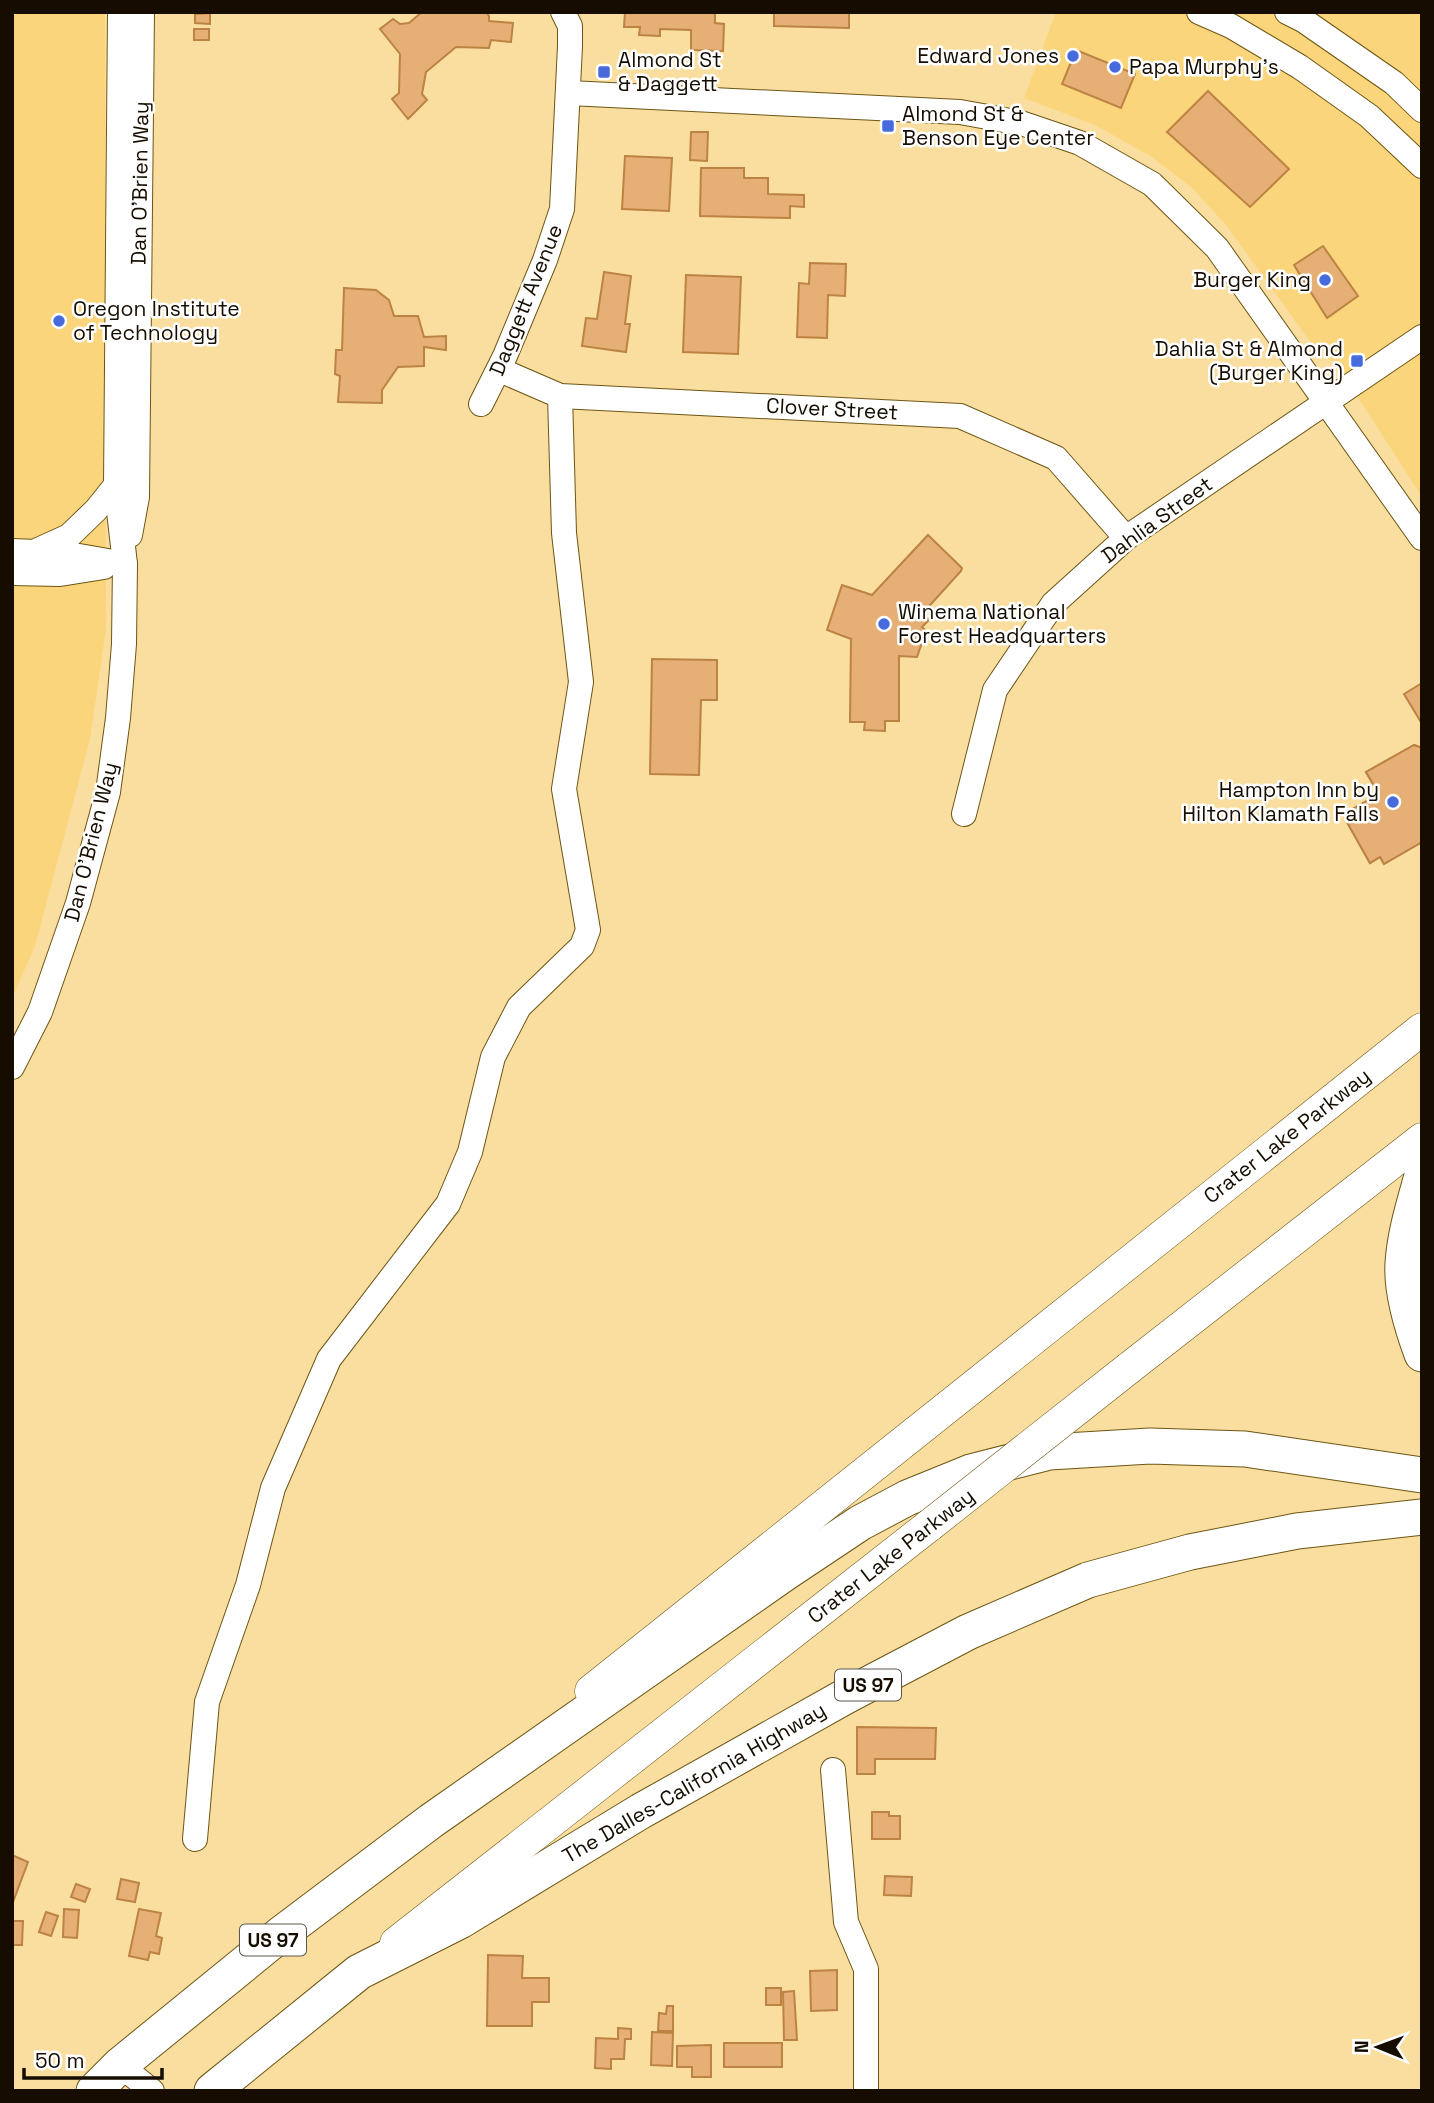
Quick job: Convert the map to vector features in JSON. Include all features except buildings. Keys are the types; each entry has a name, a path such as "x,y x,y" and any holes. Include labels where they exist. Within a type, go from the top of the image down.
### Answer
{"highway":[{"path":"1422,1177 1409,1223 1403,1264 1409,1318 1422,1354"},
{"name":"US 97","path":"94,2091 120,2066 281,1934 431,1821 785,1573 860,1523 907,1498 971,1472 1049,1452 1150,1446 1245,1449 1422,1475"},
{"name":"The Dalles-California Highway","path":"212,2091 359,1972 460,1921 641,1811 846,1696 968,1632 1076,1585 1190,1552 1297,1531 1422,1517"}],"main road":[{"name":"Crater Lake Parkway","path":"431,1821 777,1541 1422,1029"},
{"name":"Crater Lake Parkway","path":"359,1972 1422,1139"}],"street":[{"name":"Dan O'Brien Way","path":"12,1067 40,1012 78,903 108,792 118,718 123,656 125,564 116,485 120,12"},
{"name":"Dan O'Brien Way","path":"125,564 137,497 142,12"},
{"path":"1199,12 1231,26 1300,67 1369,116 1422,166"},
{"path":"1287,12 1304,20 1395,83 1422,110"},
{"name":"Daggett Avenue","path":"481,404 500,370 545,260 562,209 569,93 570,17"},
{"path":"569,93 960,112 1020,123 1080,143 1152,184 1217,248 1422,538"},
{"name":"Dahlia Street","path":"964,814 995,690 1053,604 1126,538 1422,337"},
{"name":"Clover Street","path":"500,370 560,396 960,416 1056,458 1126,538"},
{"path":"195,1839 206,1702 247,1585 273,1488 329,1359 449,1204 470,1152 493,1057 519,1007 582,946 588,930 564,789 581,682 564,533 560,396"},
{"path":"23,552 69,536 96,510 116,485"},
{"path":"23,552 62,553 125,564"},
{"path":"12,573 60,574 125,564"},
{"path":"833,1770 846,1922 866,1969 866,2091"},
{"path":"120,2066 152,2091"}],"shaded area":[{"name":"Oregon Institute of Technology","path":"12,12 105,12 106,629 90,739 35,946 12,998"},
{"path":"1056,12 1422,12 1422,497 1336,363 1319,354 1226,225 1192,188 1152,157 1095,125 1024,98"}],"place":[{"name":"Edward Jones","path":"1073,56"},
{"name":"Papa Murphy's","path":"1115,67"},
{"name":"Almond St & Daggett","path":"604,72"},
{"name":"Almond St & Benson Eye Center","path":"888,126"},
{"name":"Burger King","path":"1325,280"},
{"name":"Oregon Institute of Technology","path":"59,321"},
{"name":"Dahlia St & Almond (Burger King)","path":"1357,361"},
{"name":"Winema National Forest Headquarters","path":"884,624"},
{"name":"Hampton Inn by Hilton Klamath Falls","path":"1393,802"}]}
